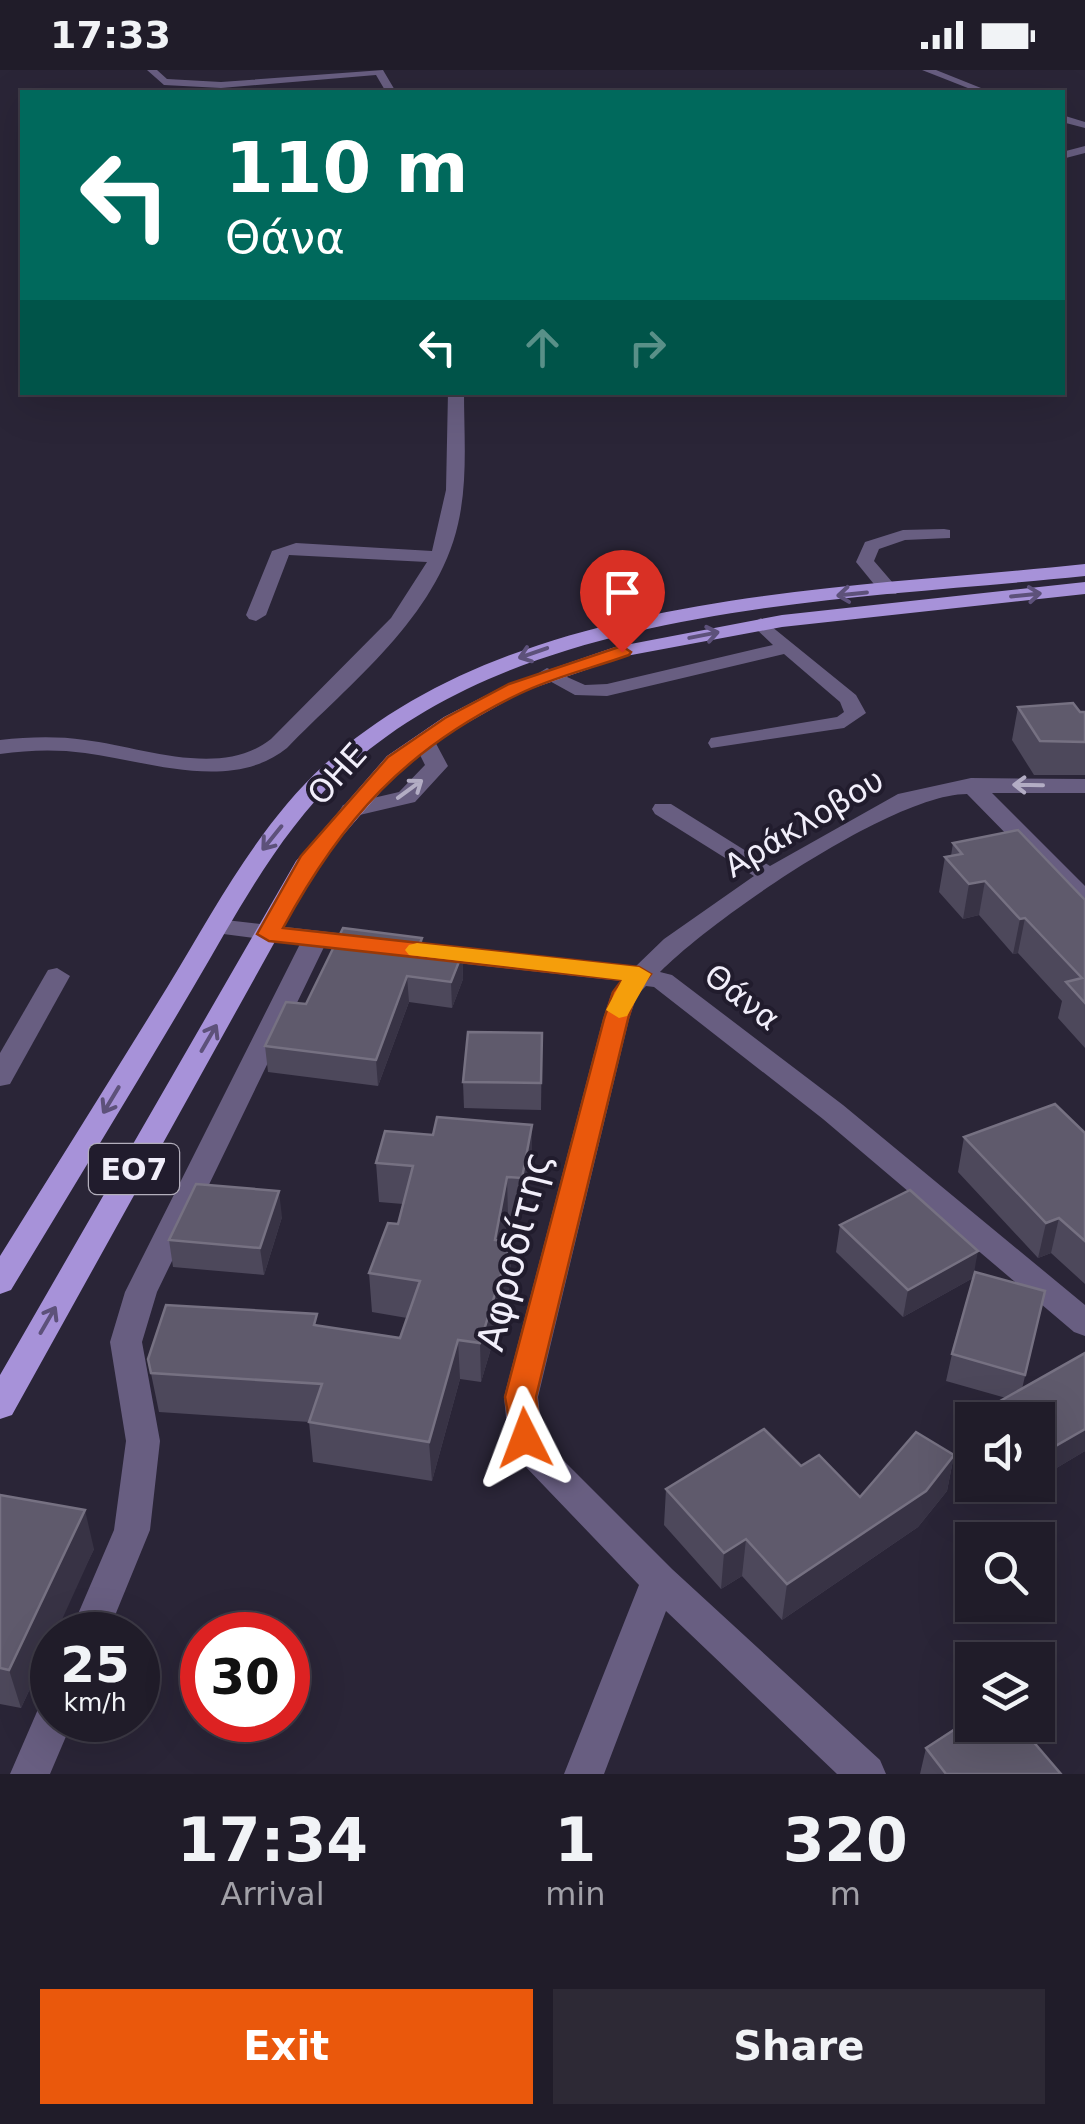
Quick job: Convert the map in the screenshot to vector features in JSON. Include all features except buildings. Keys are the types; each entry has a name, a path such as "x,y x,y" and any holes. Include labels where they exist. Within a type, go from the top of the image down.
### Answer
{"main road":[{"name":"ΟΗΕ","path":"0,1282 260,852 329,773 386,727 452,688 522,656 600,633 726,610 1085,570"},
{"name":"ΟΗΕ","path":"0,1405 308,861 395,762 468,713 547,674 622,652 760,624 1085,588"}],"street":[{"path":"152,70 164,82 200,86 379,71"},
{"path":"927,70 981,90"},
{"path":"1065,138 1085,133"},
{"path":"0,747 53,744 212,764 263,756 286,741 316,704 371,654 406,610 438,558 453,504 456,395"},
{"path":"889,590 865,562 871,546 903,535 944,534"},
{"path":"256,615 281,551 296,548 438,558"},
{"path":"719,743 844,722 855,713 849,699 760,624"},
{"path":"547,674 582,691 607,690 789,647"},
{"path":"351,810 407,797 437,766 424,741"},
{"path":"971,785 1085,900"},
{"name":"Αράκλοβου","path":"639,974 690,931 770,876 906,799 971,785 1085,786"},
{"path":"663,809 770,876"},
{"name":"Θάνα","path":"217,927 639,974 664,982 833,1112 1085,1323"},
{"path":"98,1612 132,1530 143,1441 126,1342 141,1292 316,939"},
{"name":"Αφροδίτης","path":"639,974 625,992 616,1019 521,1408 525,1438 536,1455 659,1582 866,1774"},
{"path":"0,1077 12,1032 57,976"},
{"path":"584,1774 659,1582"},
{"path":"30,1774 44,1742"}],"slow traffic":[{"path":"417,950 639,974 625,992 619,1010"}],"route":[{"path":"525,1438 520,1397 616,1019 625,992 639,974 269,934 308,861 395,762 452,722 515,688 547,674 622,652"}]}
